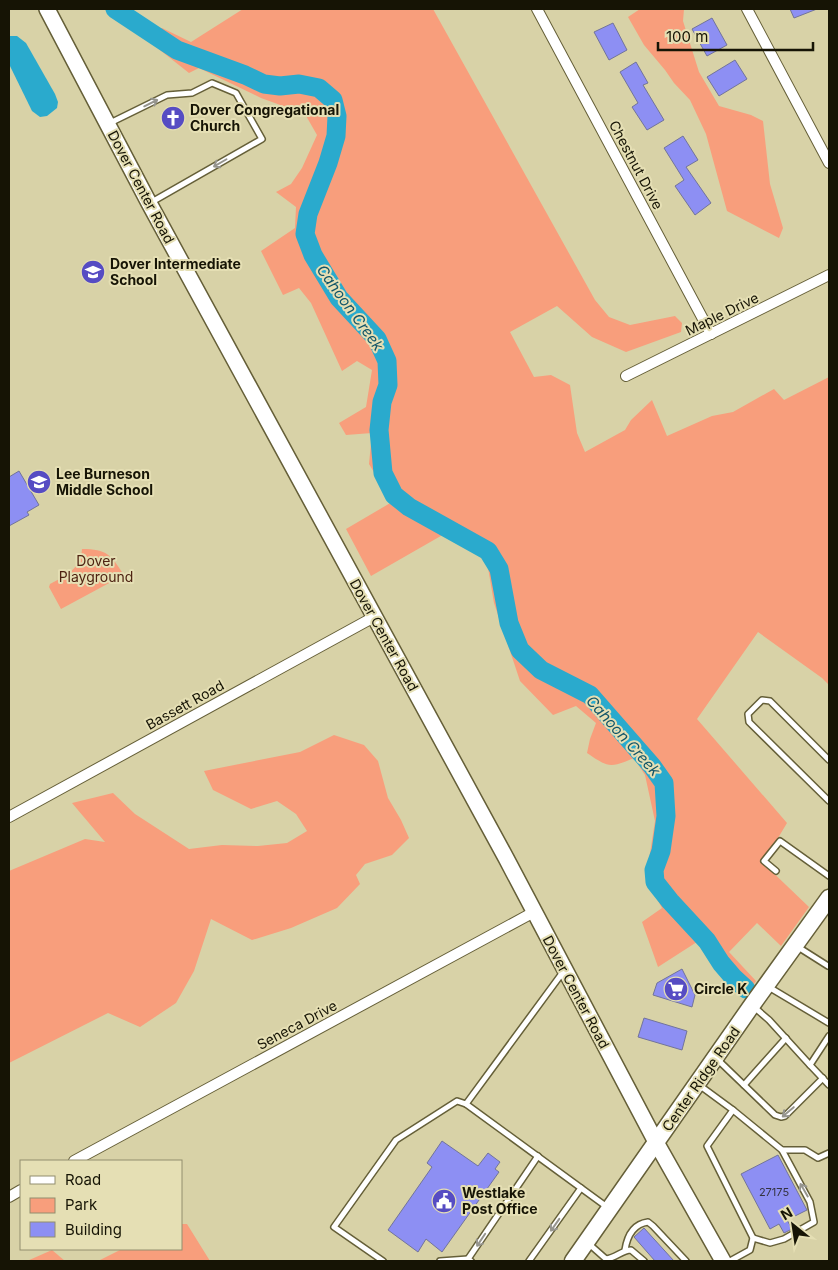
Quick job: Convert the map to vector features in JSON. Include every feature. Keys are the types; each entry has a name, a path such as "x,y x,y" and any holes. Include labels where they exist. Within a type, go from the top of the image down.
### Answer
{"main road":[{"name":"Center Ridge Road","path":"573,1261 657,1144 766,985 828,902"}],"street":[{"name":"Dover Center Road","path":"47,9 149,204 506,858 657,1144 722,1261"},
{"name":"Chestnut Drive","path":"537,9 711,334"},
{"path":"747,9 829,163"},
{"name":"Maple Drive","path":"626,376 829,275"},
{"name":"Bassett Road","path":"9,817 374,617"},
{"name":"Seneca Drive","path":"76,1160 534,912"}],"lane":[{"path":"108,125 167,95 192,93 212,83 236,93 262,139 149,204"},
{"path":"829,760 770,701 762,700 748,714 749,722 829,801"},
{"path":"776,870 764,861 780,841 829,876"},
{"path":"795,945 828,966"},
{"path":"466,1104 565,970"},
{"path":"766,985 829,1023"},
{"path":"752,1006 769,1020 829,1084"},
{"path":"810,1064 829,1036"},
{"path":"744,1085 786,1038"},
{"path":"716,1058 775,1115 780,1117 784,1116 823,1078"},
{"path":"698,1084 782,1150 810,1202 814,1222 784,1239 770,1244 753,1238"},
{"path":"383,1261 334,1227 396,1140 457,1101 466,1104 610,1209"},
{"path":"730,1261 750,1250 753,1238 707,1146 733,1110"},
{"path":"782,1150 804,1150 818,1158 829,1153"},
{"path":"440,1261 469,1260 538,1156"},
{"path":"529,1261 581,1188"},
{"path":"626,1250 631,1232 642,1222 648,1222 686,1261"},
{"path":"587,1242 606,1259 613,1258 626,1250 631,1250 644,1261"}],"green space":[{"path":"243,9 433,9 595,300 609,317 630,325 675,316 682,323 681,332 626,352 592,337 557,306 510,332 534,377 551,375 570,385 577,433 585,452 625,430 631,420 652,400 667,436 712,416 733,412 774,389 784,400 829,377 829,685 758,632 697,719 787,823 763,863 809,907 781,946 757,923 729,952 756,981 746,995 700,940 658,967 642,922 662,908 646,879 655,821 645,775 634,758 620,764 610,765 600,762 587,753 596,723 576,706 553,715 520,681 494,603 487,562 446,533 371,576 346,529 392,502 369,464 372,433 346,435 339,423 366,407 372,370 357,361 342,371 311,303 299,288 283,295 261,251 295,228 296,207 276,192 291,184 302,168 317,135 305,114 261,98 199,68 189,73 146,39 162,28 191,42"},
{"path":"640,9 684,9 683,21 699,72 719,106 751,115 763,121 770,184 783,228 779,238 727,211 706,134 690,100 644,45 628,17"},
{"name":"Dover Playground","path":"82,549 97,550 108,554 124,575 61,609 49,587 50,584 66,575 75,567 79,562"},
{"path":"334,735 364,745 378,761 388,798 409,838 392,855 365,864 356,875 360,884 337,908 291,928 252,940 211,919 194,971 176,1003 140,1027 108,1013 9,1063 9,871 85,839 105,842 72,803 113,793 135,814 189,849 222,845 258,846 287,843 307,831 296,814 277,801 251,809 213,790 204,771 300,752"},
{"path":"182,1224 187,1224 210,1261 98,1261 120,1250 182,1250"},
{"path":"52,1250 65,1261 27,1261"}],"water":[{"path":"9,36 17,36 26,43 55,94 58,102 57,108 47,116 40,117 32,111 9,64"}],"building":[{"path":"790,9 817,9 794,18"},
{"path":"712,18 727,45 707,56 692,29"},
{"path":"613,23 627,50 609,60 594,32"},
{"path":"735,60 747,79 719,96 707,77"},
{"path":"636,62 648,83 643,85 664,120 647,130 632,107 638,103 620,72"},
{"path":"683,136 698,160 686,167 711,203 695,215 675,186 684,180 664,148"},
{"path":"19,471 39,505 27,512 29,515 9,526 9,477"},
{"path":"682,969 695,995 692,1007 653,995 657,983"},
{"path":"644,1018 687,1031 682,1050 638,1037"},
{"name":"Westlake Post Office","path":"442,1141 478,1166 488,1153 500,1162 495,1169 499,1172 442,1252 426,1239 418,1252 388,1230 432,1167 427,1163"},
{"path":"778,1155 807,1210 787,1220 792,1229 784,1233 779,1224 770,1229 741,1174"},
{"path":"644,1228 674,1261 655,1261 634,1237"}],"waterway":[{"name":"Cahoon Creek","path":"115,9 177,50 264,84 280,86 299,84 319,88 333,100 337,116 336,136 328,163 308,214 305,234 313,255 339,298 377,339 387,361 388,385 382,402 379,430 383,473 394,495 409,507 488,551 499,569 509,623 520,650 541,670 590,695 652,766 664,783 666,816 661,851 654,870 655,882 707,941 721,963 746,989"}],"place":[{"name":"Dover Congregational Church","path":"173,118"},
{"name":"Dover Intermediate School","path":"93,272"},
{"name":"Lee Burneson Middle School","path":"39,482"},
{"name":"Circle K","path":"676,989"},
{"name":"Westlake Post Office","path":"444,1201"}]}
